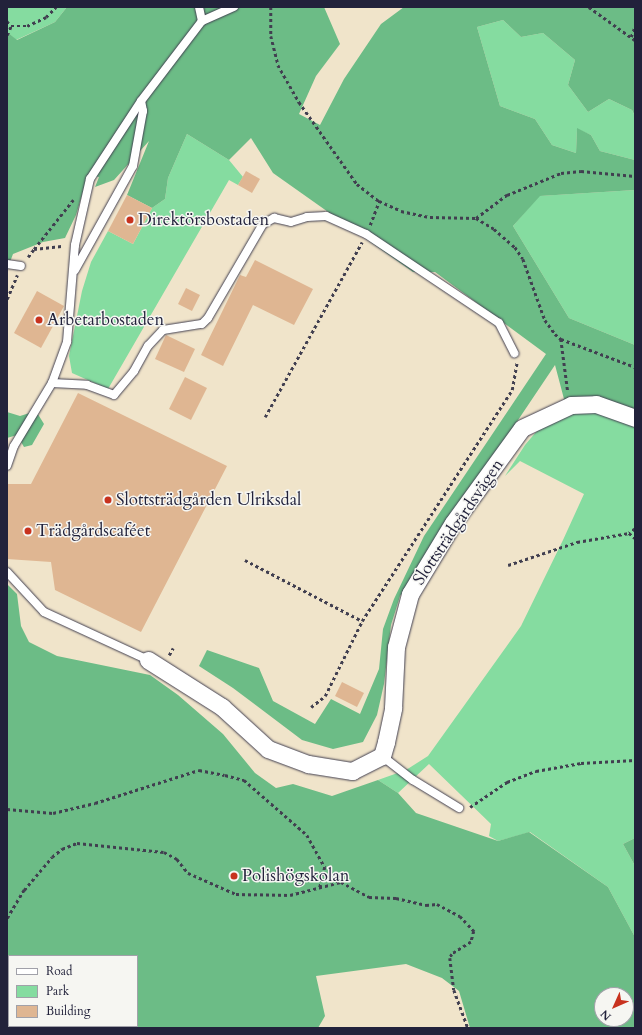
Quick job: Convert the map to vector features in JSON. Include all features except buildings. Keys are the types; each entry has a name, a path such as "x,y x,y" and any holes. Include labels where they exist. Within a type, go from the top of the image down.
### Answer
{"street":[{"name":"Slottsträdgårdsvägen","path":"382,756 393,708 396,647 410,594 453,523 522,428 571,405 596,404 635,418"},
{"path":"148,660 222,707 268,749 308,764 352,771 382,756"}],"lane":[{"path":"198,7 202,21"},
{"path":"7,466 14,446 52,383 67,342 75,245 90,179 141,101 202,21 234,7"},
{"path":"73,272 133,166 143,111 141,101"},
{"path":"52,383 86,385 114,395 134,371 148,346 163,330 202,324 208,318 263,224 274,218 291,222 307,217 326,216 366,234 499,323 514,353"},
{"path":"7,264 21,266"},
{"path":"7,572 44,612 148,660"},
{"path":"382,756 413,780 459,808"}],"path":[{"path":"11,26 27,26 46,17 56,7"},
{"path":"271,7 273,52 285,80 357,184 379,201 413,214 476,218 504,235 516,247 523,259 548,325 561,339 635,367"},
{"path":"589,7 635,40"},
{"path":"7,21 11,26"},
{"path":"7,35 11,26"},
{"path":"631,37 635,26"},
{"path":"476,218 507,195 561,173 581,171 635,176"},
{"path":"7,299 21,266 90,179"},
{"path":"265,417 366,234 379,201"},
{"path":"34,249 75,245"},
{"path":"561,339 571,405"},
{"path":"311,707 325,696 362,621 512,390 518,364 514,353"},
{"path":"508,565 577,542 630,533 635,529"},
{"path":"630,533 635,538"},
{"path":"245,560 362,621"},
{"path":"459,808 473,806 507,782 536,771 581,763 635,760"},
{"path":"7,809 53,813 95,803 200,770 225,775 244,780 307,835 325,867 320,888"},
{"path":"7,918 24,890 52,857 62,849 77,843 164,852 176,859 188,873 236,894 290,895 341,882 369,897 396,898 426,905 437,904 460,916 474,931 474,938 452,954 450,964 454,990 468,1028"}],"green space":[{"path":"7,7 67,7 55,22 16,40 7,32"},
{"path":"67,7 324,7 340,44 316,76 299,114 320,125 344,79 381,24 404,7 635,7 635,116 632,110 609,99 588,112 568,85 575,60 543,33 521,37 503,20 477,27 500,106 535,119 552,145 576,153 577,128 591,135 600,151 635,160 635,190 540,196 513,226 569,318 635,345 635,411 564,399 555,365 400,596 391,625 384,684 377,715 363,742 333,749 302,740 233,688 199,666 207,650 259,668 273,701 315,724 331,699 360,714 379,669 383,629 394,599 424,536 546,354 435,272 413,272 273,173 251,138 229,160 187,134 168,178 165,199 152,208 127,195 149,141 114,180 95,187 99,177 88,175 76,215 65,238 43,242 13,254 7,270 7,32 17,40 55,22"},
{"path":"503,20 521,37 543,33 575,60 568,85 588,112 609,99 632,110 635,116 635,160 600,151 591,135 577,129 576,153 552,145 535,119 500,106 477,27"},
{"path":"187,134 229,160 243,177 238,185 229,180 108,389 72,373 69,356 82,291 91,262 108,231 133,244 152,208 165,199 168,178"},
{"path":"635,190 635,345 569,318 513,226 539,196"},
{"path":"564,399 635,411 635,838 623,844 635,866 635,937 608,887 530,832 498,841 489,836 491,824 429,764 398,793 378,780 406,770 428,756 521,626 563,540 584,494 520,461 505,476 525,445"},
{"path":"36,411 44,424 32,445 24,447 17,435 7,438 7,412 20,416"},
{"name":"Polishögskolan","path":"7,584 17,594 21,626 29,642 57,656 150,675 178,695 223,734 255,773 276,788 293,784 332,796 378,780 398,793 416,813 498,841 529,832 608,887 635,937 635,1028 470,1028 459,991 442,978 406,964 316,976 325,1016 318,1028 7,1028"},
{"path":"635,838 635,866 623,844"}],"place":[{"name":"Direktörsbostaden","path":"130,220"},
{"name":"Arbetarbostaden","path":"39,320"},
{"name":"Slottsträdgården Ulriksdal","path":"108,500"},
{"name":"Trädgårdscaféet","path":"28,531"},
{"name":"Polishögskolan","path":"234,876"}]}
